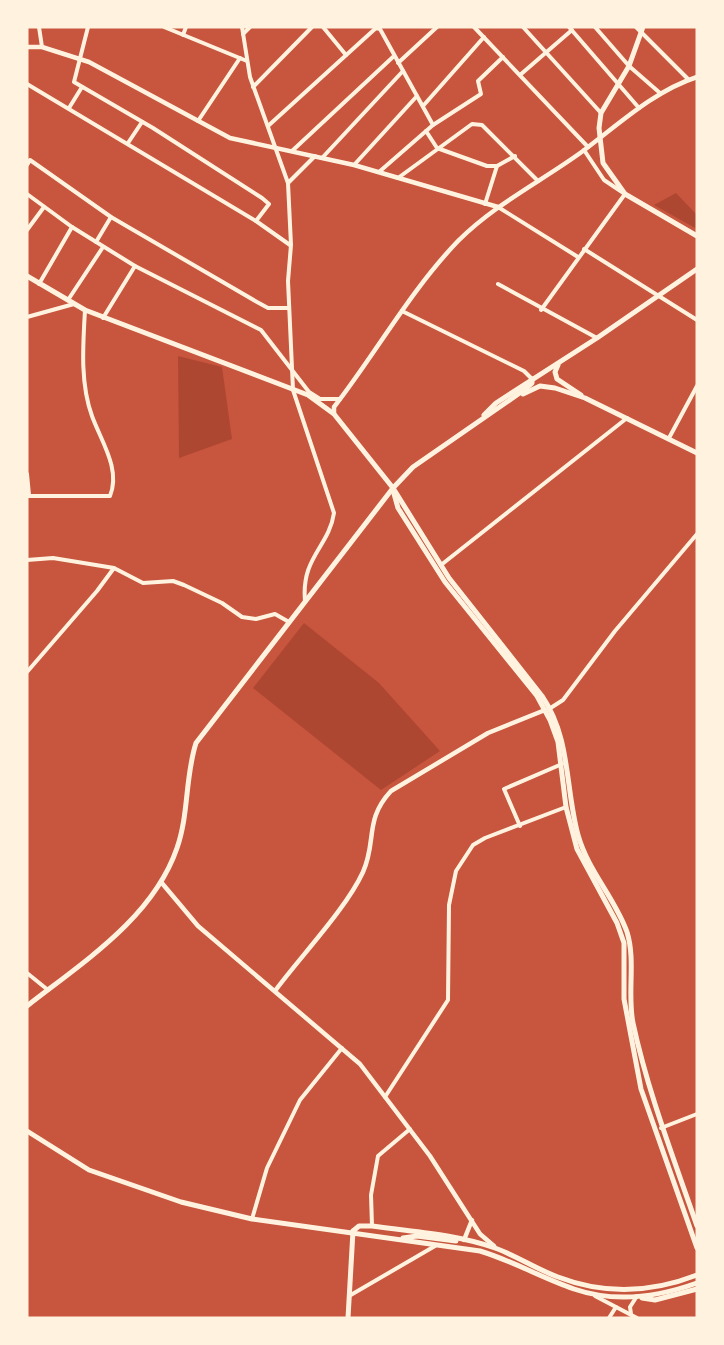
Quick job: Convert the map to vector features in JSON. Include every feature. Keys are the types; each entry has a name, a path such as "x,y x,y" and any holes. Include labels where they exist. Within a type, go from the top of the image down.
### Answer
{"main road":[{"path":"642,30 629,66 601,113 600,138 603,163 625,194 697,236"},
{"path":"27,1006 144,907 161,882 177,848 184,821 191,761 196,744 393,488 413,467 524,390 532,383 532,379 597,338 697,269"},
{"path":"27,276 103,318 316,400 334,414 393,488 398,508 439,567 548,709 566,752 572,808 580,842 624,933 626,957 624,999 641,1089 697,1226"},
{"path":"559,363 555,372 557,379 585,398"},
{"path":"480,419 540,386 555,388 585,398 697,453"},
{"path":"548,709 562,763 566,807 583,863 624,933"},
{"path":"659,1129 697,1248"},
{"path":"27,1131 97,1173 181,1202 252,1219 353,1231 438,1244 496,1256 572,1288 591,1293 637,1296 655,1300 697,1289"},
{"path":"348,1318 353,1231 359,1226 464,1240 496,1248 559,1278 603,1289 661,1288 697,1275"},
{"path":"400,1239 411,1236 446,1241 464,1240"},
{"path":"637,1296 668,1292 697,1283"}],"street":[{"path":"39,27 42,47"},
{"path":"88,27 81,59 73,80 269,204 256,221"},
{"path":"164,27 247,61"},
{"path":"183,35 186,27"},
{"path":"242,27 253,87 278,148 288,183 291,245 289,308 293,390 334,513 331,524 306,570 305,601"},
{"path":"243,34 250,27"},
{"path":"253,87 312,27"},
{"path":"323,27 346,55"},
{"path":"398,63 437,27"},
{"path":"474,27 586,148 604,180 625,194 542,310"},
{"path":"523,27 601,113"},
{"path":"595,27 629,66 660,93"},
{"path":"636,27 642,30 689,80"},
{"path":"520,75 570,28 640,109"},
{"path":"268,126 373,30 380,29 433,125"},
{"path":"422,107 484,37"},
{"path":"27,47 42,47 81,59 230,138 354,165 498,207 578,257"},
{"path":"292,151 394,56"},
{"path":"379,172 433,125 481,94 478,81 503,57"},
{"path":"198,121 240,58"},
{"path":"322,158 403,71"},
{"path":"334,414 334,407 342,399 421,282 451,249 498,207 586,148 660,93 697,77"},
{"path":"27,84 256,221 291,245"},
{"path":"69,108 82,87"},
{"path":"354,165 417,96"},
{"path":"128,143 142,122"},
{"path":"398,178 472,124 482,125 538,181"},
{"path":"426,131 437,148 487,166 497,166 515,156"},
{"path":"288,183 315,156"},
{"path":"27,165 30,160 111,217 257,302 268,308 289,308"},
{"path":"485,204 497,166"},
{"path":"27,194 72,227 135,266 261,330 306,387 320,399 342,399"},
{"path":"27,230 44,207"},
{"path":"96,242 111,217"},
{"path":"39,284 72,227"},
{"path":"68,300 103,247"},
{"path":"584,249 697,320"},
{"path":"103,318 135,266"},
{"path":"498,284 597,338"},
{"path":"27,317 74,304"},
{"path":"27,474 28,495 110,496 112,491 113,473 87,397 84,367 85,310"},
{"path":"402,311 524,371 532,379"},
{"path":"669,438 697,386"},
{"path":"301,393 306,387"},
{"path":"439,567 627,418"},
{"path":"275,991 351,891 363,871 373,818 381,802 391,791 488,733 548,709 563,700 615,631 697,534"},
{"path":"27,560 53,558 114,567 143,583 173,581 184,585 222,603 242,617 256,619 275,614 289,622"},
{"path":"27,672 97,591 114,567"},
{"path":"520,826 504,789 562,763"},
{"path":"385,1097 448,1000 449,905 456,871 463,856 473,845 485,838 566,807"},
{"path":"161,882 198,926 360,1064 410,1129 480,1233 496,1248"},
{"path":"27,973 48,990"},
{"path":"252,1219 267,1168 300,1100 342,1048"},
{"path":"659,1129 697,1114"},
{"path":"372,1226 371,1196 378,1156 410,1129"},
{"path":"464,1240 472,1220"},
{"path":"348,1296 438,1244"},
{"path":"591,1293 637,1318"},
{"path":"632,1315 630,1307 637,1296"},
{"path":"609,1318 616,1307"}],"shaded area":[{"path":"676,193 697,215 697,229 654,205"},
{"path":"178,356 222,367 232,439 179,458"},
{"path":"304,623 379,683 440,751 381,790 253,688"}]}
